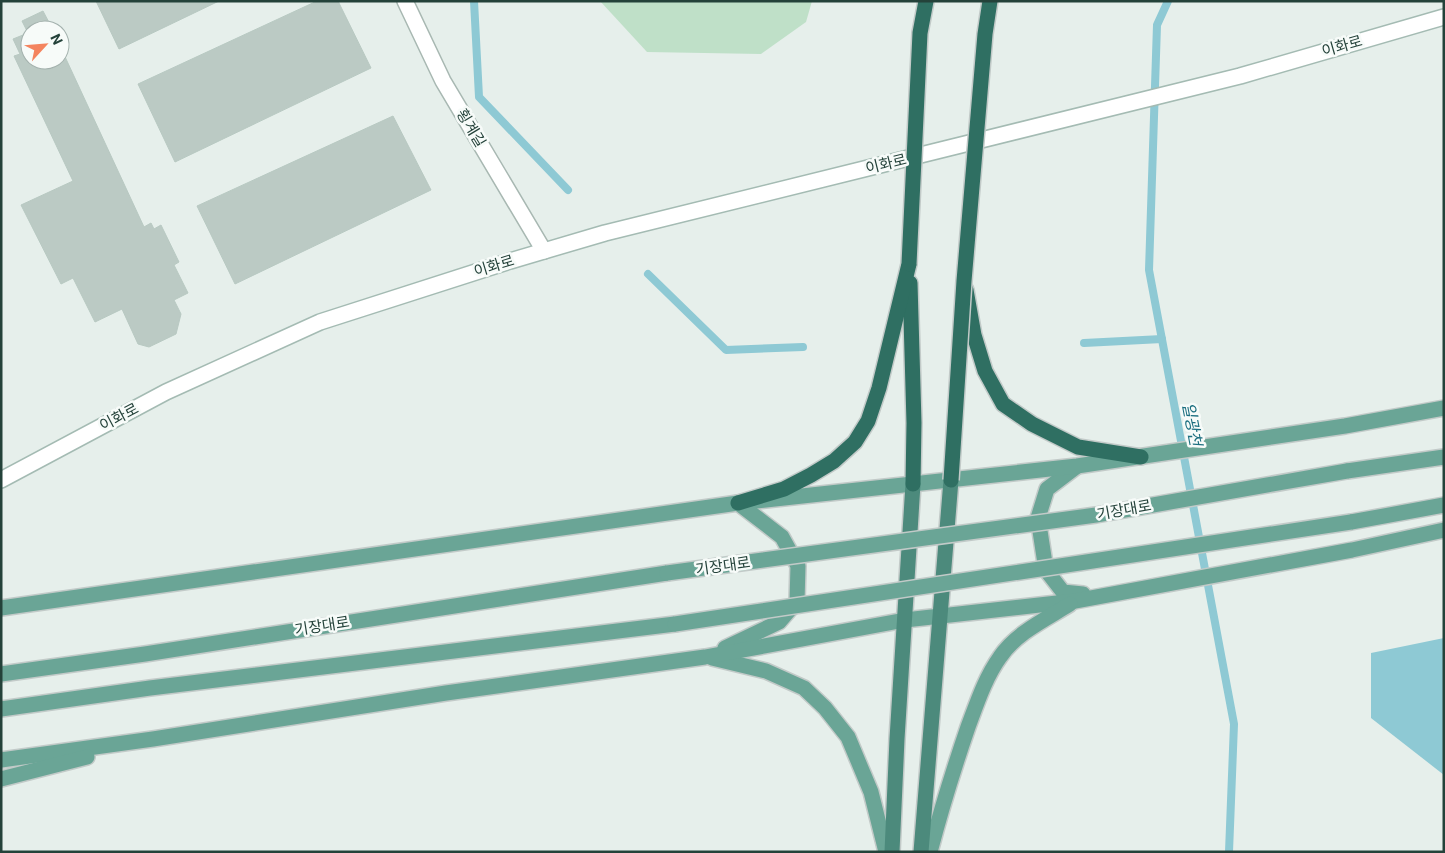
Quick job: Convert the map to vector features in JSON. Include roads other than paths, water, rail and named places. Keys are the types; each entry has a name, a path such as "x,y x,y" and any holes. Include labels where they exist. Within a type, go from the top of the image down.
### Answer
{"highway":[{"path":"892,852 913,484 914,423 909,264 920,33 926,1"},
{"path":"921,852 964,281 985,34 990,1"},
{"path":"738,503 784,489 811,475 834,461 855,442 868,421 880,388 909,264"},
{"path":"964,281 974,334 985,371 1003,404 1032,424 1078,447 1141,457"}],"main road":[{"name":"횡계길","path":"405,1 443,81 544,251"},
{"name":"이화로","path":"1,480 166,392 320,322 500,264 624,229 1240,76 1444,17"},
{"path":"1,608 738,503 1077,466 1345,426 1444,408"},
{"name":"기장대로","path":"1,674 145,654 667,573 1096,515 1347,471 1444,457"},
{"path":"1077,466 1047,489 1038,518 1046,570 1064,592 1100,596"},
{"path":"706,657 779,622 797,601 798,566 782,537 738,503"},
{"path":"1,709 170,686 674,624 1351,522 1444,504"},
{"path":"1,760 153,739 446,693 706,657 905,620 1075,601 1352,550 1444,530"},
{"path":"930,852 941,811 977,702 1000,656 1014,640 1030,628 1075,601"},
{"path":"706,657 766,671 804,688 825,708 848,737 871,792 886,852"},
{"path":"1,779 153,739"}],"water":[{"path":"1444,638 1444,775 1371,718 1371,653"}],"waterway":[{"path":"474,1 479,97 568,190"},
{"name":"일광천","path":"1168,1 1157,25 1149,270 1234,724 1229,852"},
{"path":"648,274 726,350 803,347"},
{"path":"1084,343 1162,339"}]}
